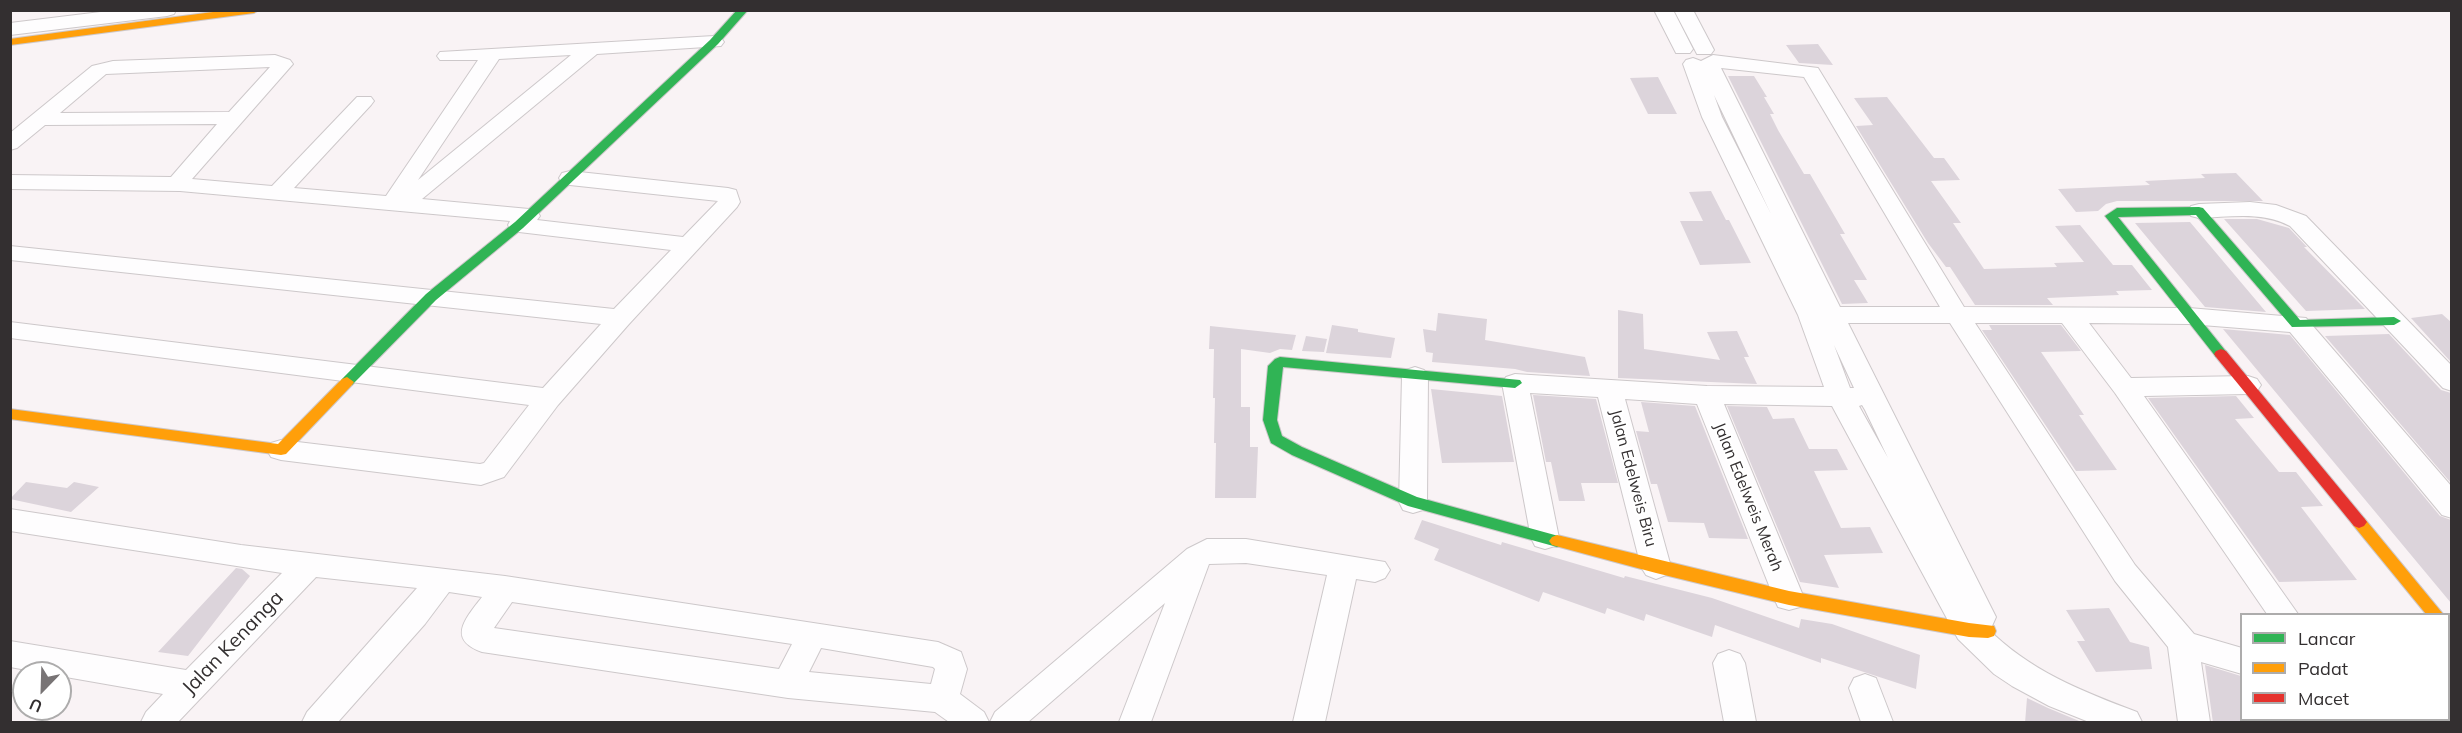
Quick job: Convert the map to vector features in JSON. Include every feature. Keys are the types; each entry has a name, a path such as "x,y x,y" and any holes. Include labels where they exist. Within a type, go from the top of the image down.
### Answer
{"street":[{"path":"13,40 167,10"},
{"path":"13,40 254,10"},
{"path":"281,450 432,297 570,178 714,42 743,10"},
{"path":"1663,10 1700,58 1811,72 1958,315 2125,573 2185,646 2240,661"},
{"path":"1683,10 1700,58 1712,117 1870,397 1983,638"},
{"path":"447,56 714,42"},
{"path":"398,204 592,48"},
{"path":"398,204 493,53"},
{"path":"10,144 99,70 113,67 275,61 283,63 182,176 180,184"},
{"path":"277,193 364,101"},
{"path":"40,119 235,118"},
{"path":"10,414 481,475 494,470 549,398 620,318 729,202 728,195 570,178"},
{"path":"10,182 180,184 398,204 690,245"},
{"path":"2199,211 2451,507"},
{"path":"2433,613 2248,384 2189,315 2111,216 2117,212 2199,211 2273,211 2289,214 2314,236 2451,382"},
{"path":"10,253 620,318"},
{"path":"1822,315 2189,315 2297,324 2394,321"},
{"path":"1822,315 1841,398 1983,638 2016,674 2043,690 2126,723"},
{"path":"2069,315 2124,387 2282,613"},
{"path":"10,330 549,398"},
{"path":"1870,397 1707,395 1415,376 1280,362 1275,366 1270,420 1276,438 1298,452 1413,502 1656,567 1789,598 1983,638"},
{"path":"1413,502 1415,376"},
{"path":"1515,383 1545,538"},
{"path":"2124,387 2248,384"},
{"name":"Jalan Edelweis Biru","path":"1609,389 1656,567"},
{"name":"Jalan Edelweis Merah","path":"1707,395 1789,598"},
{"path":"10,520 242,557 505,588 938,655 950,661 951,669 942,699"},
{"path":"1006,723 1197,557 1207,551 1246,551 1375,570"},
{"path":"1135,723 1197,557"},
{"name":"Jalan Kenanga","path":"157,723 191,685 309,565"},
{"path":"1309,723 1344,566"},
{"path":"318,723 414,615 442,579"},
{"path":"505,588 477,627 477,635 482,639 788,684 942,699 973,723"},
{"path":"788,684 812,634"},
{"path":"2185,646 2183,651 2194,723"},
{"path":"10,654 191,685"},
{"path":"1729,663 1740,723"},
{"path":"1865,688 1876,723"}],"building":[{"path":"1818,44 1833,65 1799,63 1786,45"},
{"path":"1728,76 1754,76 1767,97 1764,97 1774,114 1770,114 1778,130 1804,174 1810,174 1845,234 1840,234 1867,280 1854,280 1868,303 1842,304"},
{"path":"1658,77 1677,114 1648,114 1630,78"},
{"path":"1887,97 1934,158 1944,158 1960,180 1931,181 1961,223 1953,223 1984,269 2057,267 2054,263 2084,262 2055,226 2080,225 2113,265 2132,265 2152,290 2116,291 2119,295 2047,298 2053,305 1975,305 1950,267 1946,267 1928,243 1856,126 1873,125 1854,98"},
{"path":"2236,173 2263,201 2117,201 2106,204 2098,211 2076,212 2058,189 2150,185 2145,181 2205,178 2201,174"},
{"path":"1711,191 1751,263 1700,265 1680,221 1703,221 1689,192"},
{"path":"2224,219 2257,219 2289,228 2307,247 2304,247 2365,309 2306,311"},
{"path":"2190,222 2266,312 2205,307 2135,223"},
{"path":"1618,310 1643,314 1644,349 1720,360 1707,332 1737,331 1749,357 1744,357 1757,384 1618,378"},
{"path":"1438,313 1487,319 1485,340 1585,357 1590,376 1432,362 1433,353 1426,352 1423,329 1436,331"},
{"path":"2442,314 2451,322 2451,362 2411,318"},
{"path":"1332,325 1395,338 1391,358 1326,353"},
{"path":"1989,325 2061,325 2081,351 2041,352 2084,415 2079,415 2117,470 2076,471 1982,330 1992,330"},
{"path":"1210,326 1296,335 1292,350 1280,349 1270,353 1241,349 1241,407 1250,407 1250,447 1258,447 1256,498 1215,498 1214,349 1209,349"},
{"path":"2223,329 2290,335 2440,516 2451,520 2451,603"},
{"path":"2389,334 2441,390 2451,393 2451,483 2325,336"},
{"path":"1306,336 1327,339 1324,352 1302,351"},
{"path":"1431,389 1502,396 1514,462 1442,463"},
{"path":"1533,395 1596,399 1618,483 1581,483 1585,501 1559,501 1551,462 1546,462"},
{"path":"2236,396 2254,418 2235,419 2279,472 2296,472 2323,506 2301,507 2357,580 2279,582 2148,398"},
{"path":"1641,402 1695,406 1748,539 1709,538 1704,523 1668,522 1657,484 1651,484 1636,431 1649,432"},
{"path":"1727,406 1767,407 1773,419 1794,418 1809,449 1837,449 1848,470 1814,471 1841,528 1870,527 1883,553 1824,555 1839,588 1800,582"},
{"path":"26,482 67,488 74,482 99,487 71,512 10,499"},
{"path":"1422,520 1501,545 1502,542 1624,578 1625,576 1712,598 1799,628 1801,619 1832,624 1920,655 1916,689 1821,658 1821,663 1715,625 1712,637 1646,614 1644,621 1607,608 1605,614 1543,592 1539,602 1434,560 1439,549 1414,539"},
{"path":"236,568 242,569 250,576 188,656 158,652"},
{"path":"2109,608 2130,642 2149,647 2152,669 2096,672 2077,641 2085,641 2066,610"},
{"path":"2205,665 2240,676 2241,723 2213,723"},
{"path":"2027,698 2048,708 2084,723 2025,723"}],"traffic: fast":[{"path":"347,382 431,297 519,225 714,42 743,10"},
{"path":"2221,354 2111,216 2117,212 2199,211 2297,324 2394,321"},
{"path":"1515,383 1280,362 1275,366 1270,420 1276,439 1297,451 1413,502 1557,541"}],"traffic: slow":[{"path":"10,42 254,10"},
{"path":"10,414 281,450 347,382"},
{"path":"2359,522 2434,613"},
{"path":"1557,541 1789,598 1969,630 1988,631"}],"traffic: jam":[{"path":"2221,354 2359,522"}]}
